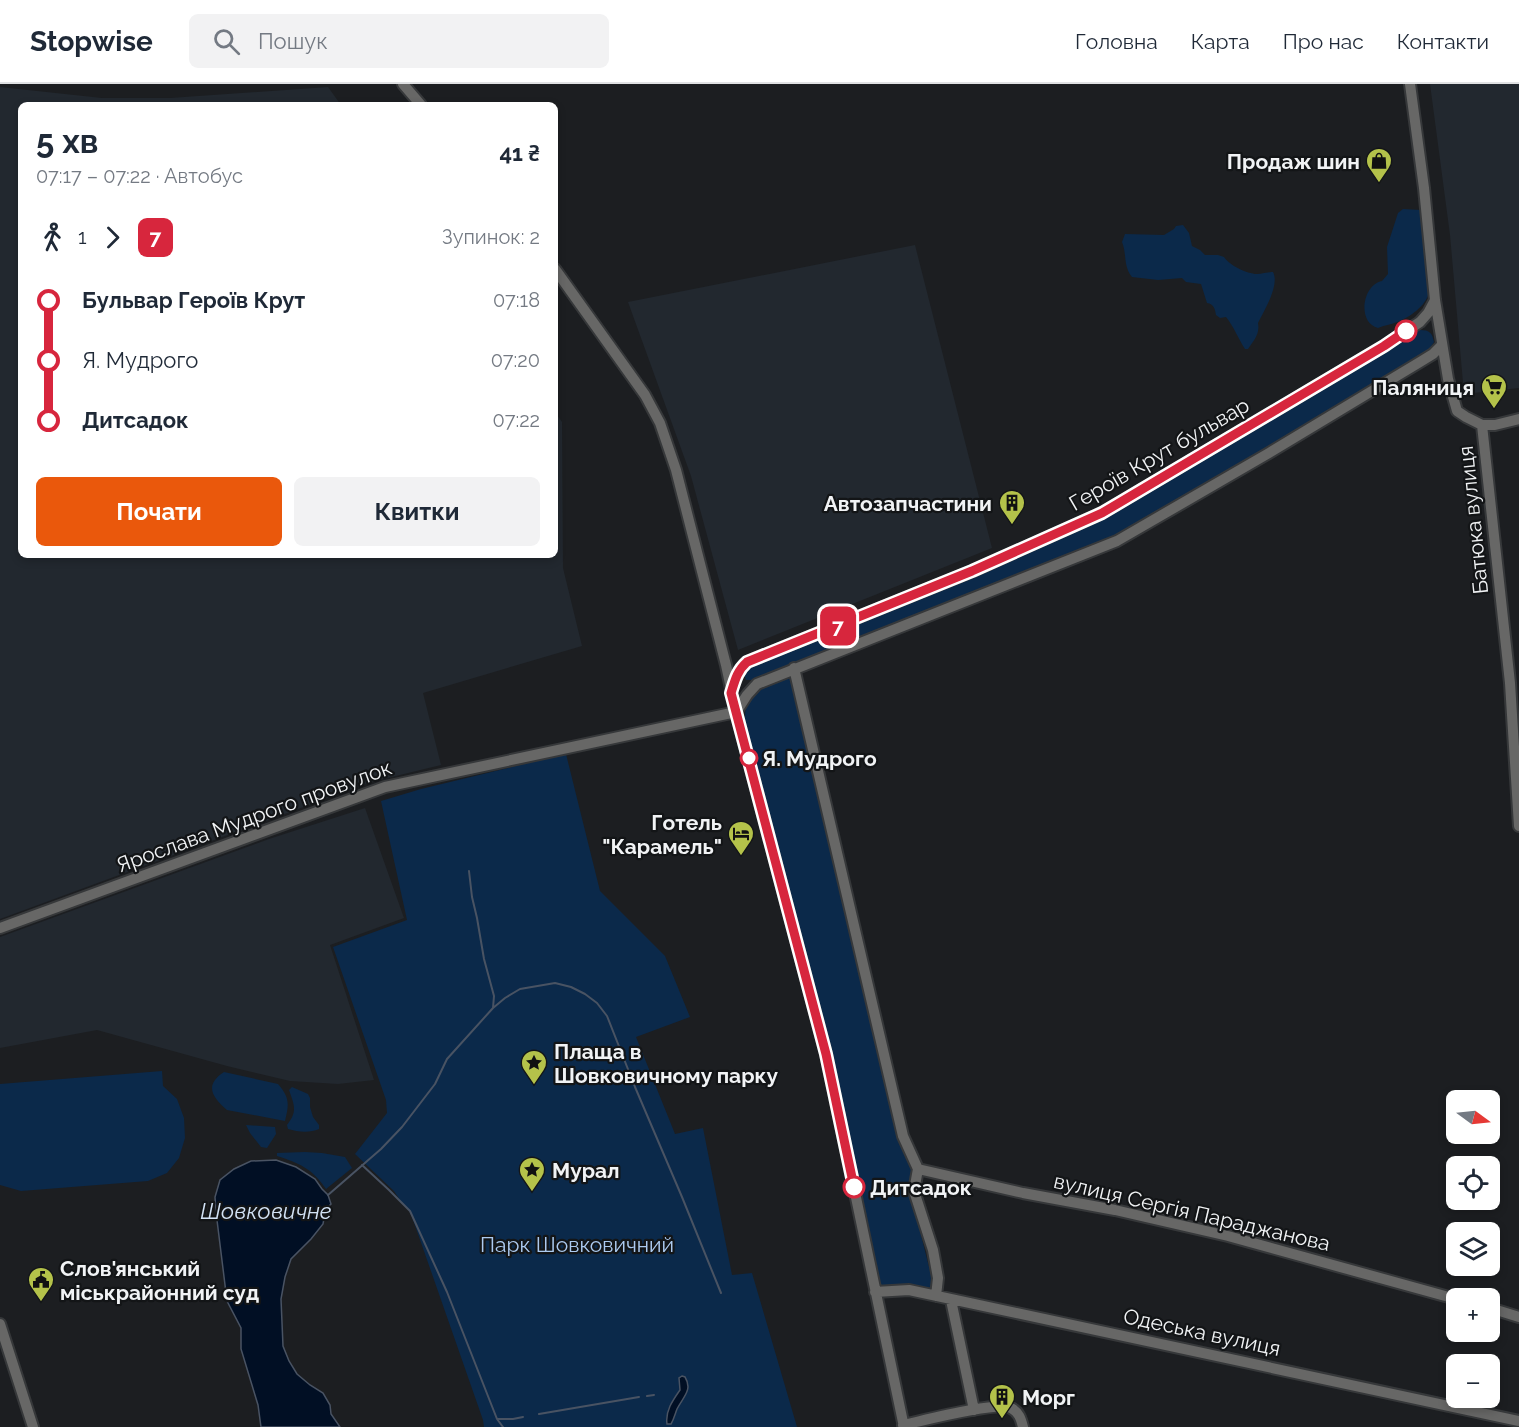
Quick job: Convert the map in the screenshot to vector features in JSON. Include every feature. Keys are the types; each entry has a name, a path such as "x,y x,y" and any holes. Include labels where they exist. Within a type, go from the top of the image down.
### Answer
{"street":[{"path":"403,84 418,102"},
{"name":"Батюка вулиця","path":"1410,84 1424,188 1435,300 1448,380 1457,411 1482,425 1509,683 1519,826"},
{"path":"558,273 645,395 660,423 676,470 723,653 731,693 826,1054 904,1426 999,1406 1014,1410 1020,1416 1023,1427"},
{"name":"Героїв Крут бульвар","path":"731,693 737,675 747,662 962,575 1102,513 1384,346 1419,322 1428,313 1435,300"},
{"path":"736,712 757,684 1117,542 1420,362 1442,345"},
{"path":"1482,425 1495,425 1519,418"},
{"path":"794,668 903,1136 918,1169 914,1191 933,1250 938,1278 936,1296"},
{"name":"Ярослава Мудрого провулок","path":"0,928 385,787 736,712"},
{"name":"вулиця Сергія Параджанова","path":"918,1169 1228,1236 1446,1296"},
{"name":"Одеська вулиця","path":"875,1292 909,1290 1519,1421"},
{"path":"951,1300 974,1410"},
{"path":"1500,1311 1519,1317"},
{"path":"0,1324 33,1427"}],"shaded area":[{"path":"1430,84 1519,84 1519,388 1464,394 1450,235"},
{"path":"0,87 102,98 170,98 328,87 339,102 18,102 18,558 558,558 558,416 562,422 563,568 582,646 423,693 441,765 371,782 0,919"},
{"path":"915,245 992,548 738,650 691,476 628,302"},
{"path":"365,808 404,918 330,945 374,1080 338,1084 290,1081 97,1030 0,1048 0,937 269,839"}],"green space":[{"path":"1403,209 1421,210 1428,297 1412,314 1395,323 1378,328 1371,325 1367,319 1366,296 1375,284 1382,281 1388,274 1387,247 1398,213"},
{"path":"1183,225 1189,233 1192,246 1205,255 1224,257 1234,266 1248,272 1257,274 1273,272 1275,277 1273,291 1258,323 1256,337 1248,349 1245,349 1226,317 1220,318 1216,315 1213,306 1207,303 1201,284 1186,282 1182,278 1158,280 1132,277 1129,273 1122,242 1125,234 1164,235 1176,226"},
{"path":"1420,330 1428,331 1432,336 1434,342 1428,351 1116,539 752,680 746,680 743,673 745,669 1105,517"},
{"path":"791,675 913,1168 910,1191 931,1275 932,1290 897,1289 880,1285 876,1275 826,1036 749,739 745,720 746,711 753,696 767,686"},
{"name":"Парк Шовковичний","path":"566,754 600,891 665,956 690,1017 636,1037 675,1134 703,1128 732,1275 752,1273 797,1427 484,1427 410,1211 394,1191 355,1154 387,1113 386,1100 333,947 407,920 381,801"},
{"path":"162,1071 163,1086 177,1099 184,1118 185,1138 179,1158 167,1173 148,1181 21,1191 0,1185 0,1084"},
{"path":"224,1072 278,1084 288,1101 285,1121 227,1110 212,1091 214,1082"},
{"path":"292,1087 308,1094 313,1117 319,1129 304,1132 288,1129 287,1125 294,1112 289,1090"},
{"path":"246,1125 275,1127 276,1134 267,1148 261,1147"},
{"path":"305,1152 345,1157 352,1168 326,1189 316,1176 305,1168 277,1156 277,1153"}],"water":[{"name":"Шовковичне","path":"276,1160 296,1167 315,1179 328,1195 331,1204 326,1209 323,1224 291,1259 281,1299 283,1346 289,1361 297,1374 323,1393 330,1405 331,1414 340,1427 261,1427 258,1405 241,1349 241,1328 227,1301 215,1197 220,1180 234,1169 251,1161"},
{"path":"685,1377 688,1390 671,1424 667,1424 668,1410 680,1390 679,1378"}],"waterway":[{"path":"328,1195 381,1149 402,1127 435,1084 447,1059 493,1008 494,996 484,959 469,871"},
{"path":"493,1008 520,989 555,983 571,987 597,1003 607,1016 721,1293"},
{"path":"362,1165 410,1211 447,1292 497,1419 503,1427"},
{"path":"647,1396 654,1395"},
{"path":"539,1414 639,1397"},
{"path":"497,1419 523,1417"}],"bus line":[{"name":"7","path":"854,1187 826,1054 731,693 741,668 747,662 972,571 1102,513 1406,331"}],"place":[{"name":"Продаж шин","path":"1379,184"},
{"name":"Паляниця","path":"1494,410"},
{"name":"Автозапчастини","path":"1012,526"},
{"name":"Я. Мудрого","path":"749,758"},
{"name":"Готель \"Карамель\"","path":"741,857"},
{"name":"Плаща в Шовковичному парку","path":"534,1086"},
{"name":"Дитсадок","path":"854,1187"},
{"name":"Мурал","path":"532,1193"},
{"name":"Слов'янський міськрайонний суд","path":"41,1303"},
{"name":"Морг","path":"1002,1420"}]}
